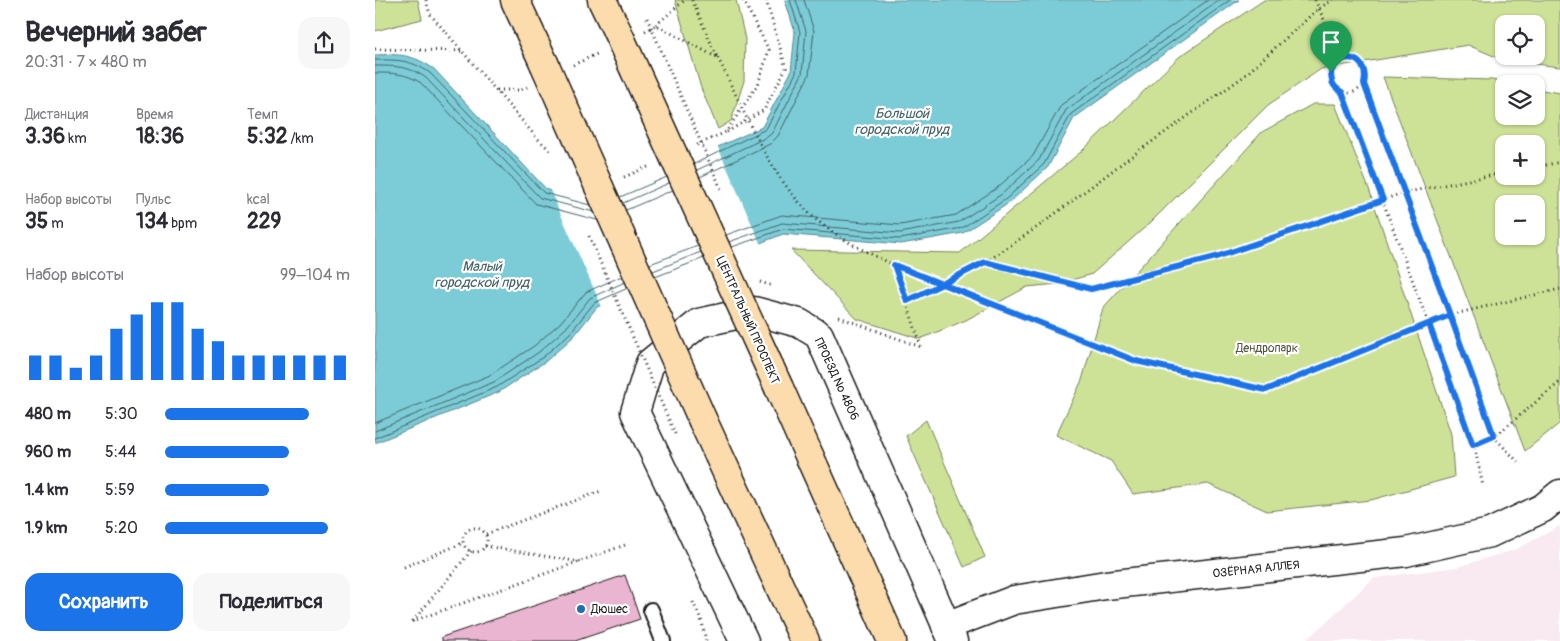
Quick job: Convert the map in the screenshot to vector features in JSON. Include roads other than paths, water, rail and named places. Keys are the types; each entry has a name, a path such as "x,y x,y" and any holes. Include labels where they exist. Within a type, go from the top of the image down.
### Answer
{"main road":[{"path":"515,0 703,421 805,641"},
{"name":"ЦЕНТРАЛЬНЫЙ ПРОСПЕКТ","path":"602,0 892,641"}],"street":[{"name":"ПРОЕЗД № 4806","path":"742,640 635,412 650,363 699,323 754,311 799,323 819,335 950,633"},
{"name":"ОЗЁРНАЯ АЛЛЕЯ","path":"950,633 1014,600 1106,585 1406,552 1490,533 1543,508 1560,494"}],"lane":[{"path":"651,610 663,641"}],"water":[{"path":"785,0 1239,0 1074,118 1048,167 1009,203 963,233 901,244 783,234 597,307 574,336 546,361 499,392 375,443 375,55 406,56 419,60 434,69 547,190 598,201 762,127 791,72 795,32"}],"place":[{"name":"Дюшес","path":"581,609"}],"water label":[{"name":"Большой городской пруд","path":"902,122"},
{"name":"Малый городской пруд","path":"482,274"}],"park label":[{"name":"Дендропарк","path":"1267,348"}]}
